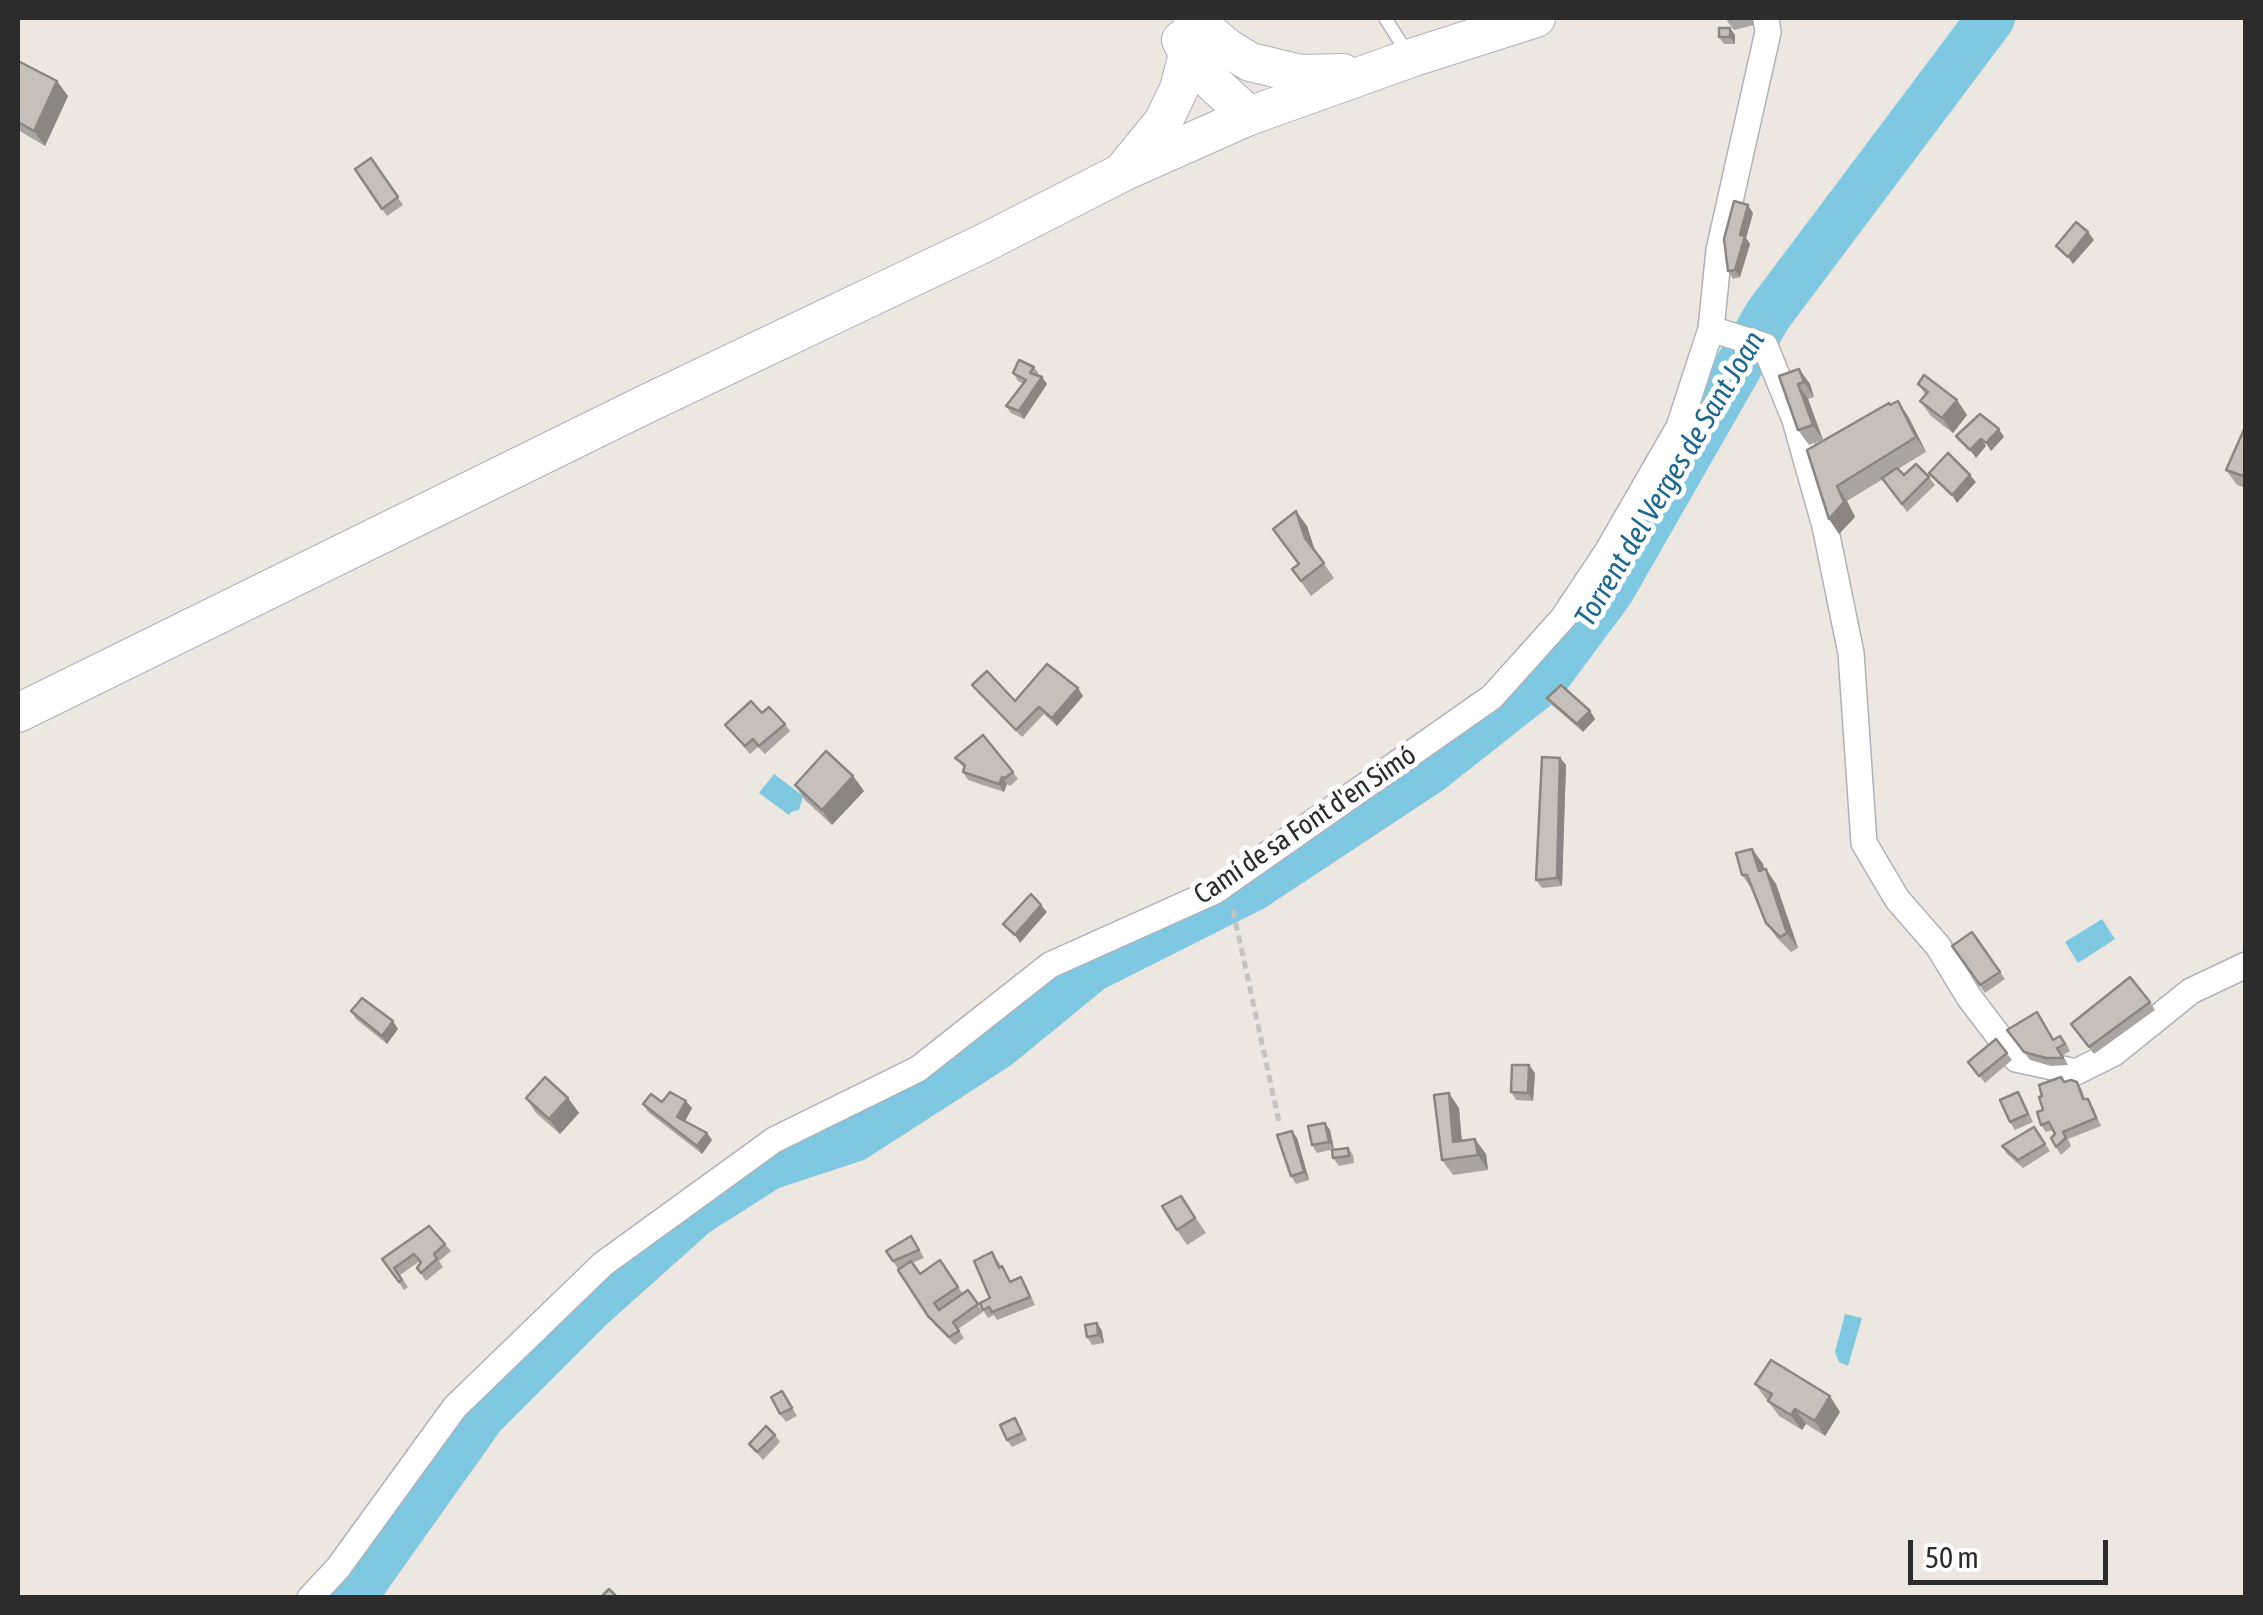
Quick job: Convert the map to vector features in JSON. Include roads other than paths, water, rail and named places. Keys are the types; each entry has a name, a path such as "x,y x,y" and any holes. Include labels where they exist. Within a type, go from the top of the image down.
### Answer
{"main road":[{"path":"1168,18 1190,36 1226,46 1250,62 1301,74 1375,72"},
{"path":"18,713 1123,172 1249,116 1536,18"},
{"path":"1190,36 1207,77 1249,116"},
{"path":"1123,172 1163,122 1180,89 1190,36"},
{"path":"1226,46 1242,81 1249,116"}],"street":[{"name":"Camí de sa Font d'en Simó","path":"310,1598 338,1568 455,1407 603,1264 774,1140 918,1069 1050,965 1215,892 1492,696 1563,618 1608,552 1680,426 1710,330 1719,250 1768,32 1766,18"},
{"path":"1710,330 1765,346 1795,420 1829,544 1850,654 1864,843 1897,899 1938,946 1969,997 2016,1058 2076,1072 2114,1053 2191,991 2246,965"}],"lane":[{"path":"1385,18 1410,58"}],"water":[{"path":"774,774 803,796 799,810 789,815 759,793"},
{"path":"2102,919 2115,939 2078,963 2065,942"},
{"path":"1845,1314 1862,1318 1848,1366 1839,1362 1835,1352"}],"waterway":[{"name":"Torrent del Verges de Sant Joan","path":"352,1598 482,1415 591,1306 695,1213 769,1166 854,1138 998,1045 1092,968 1253,887 1430,770 1544,680 1610,591 1768,315 1991,18"}]}
